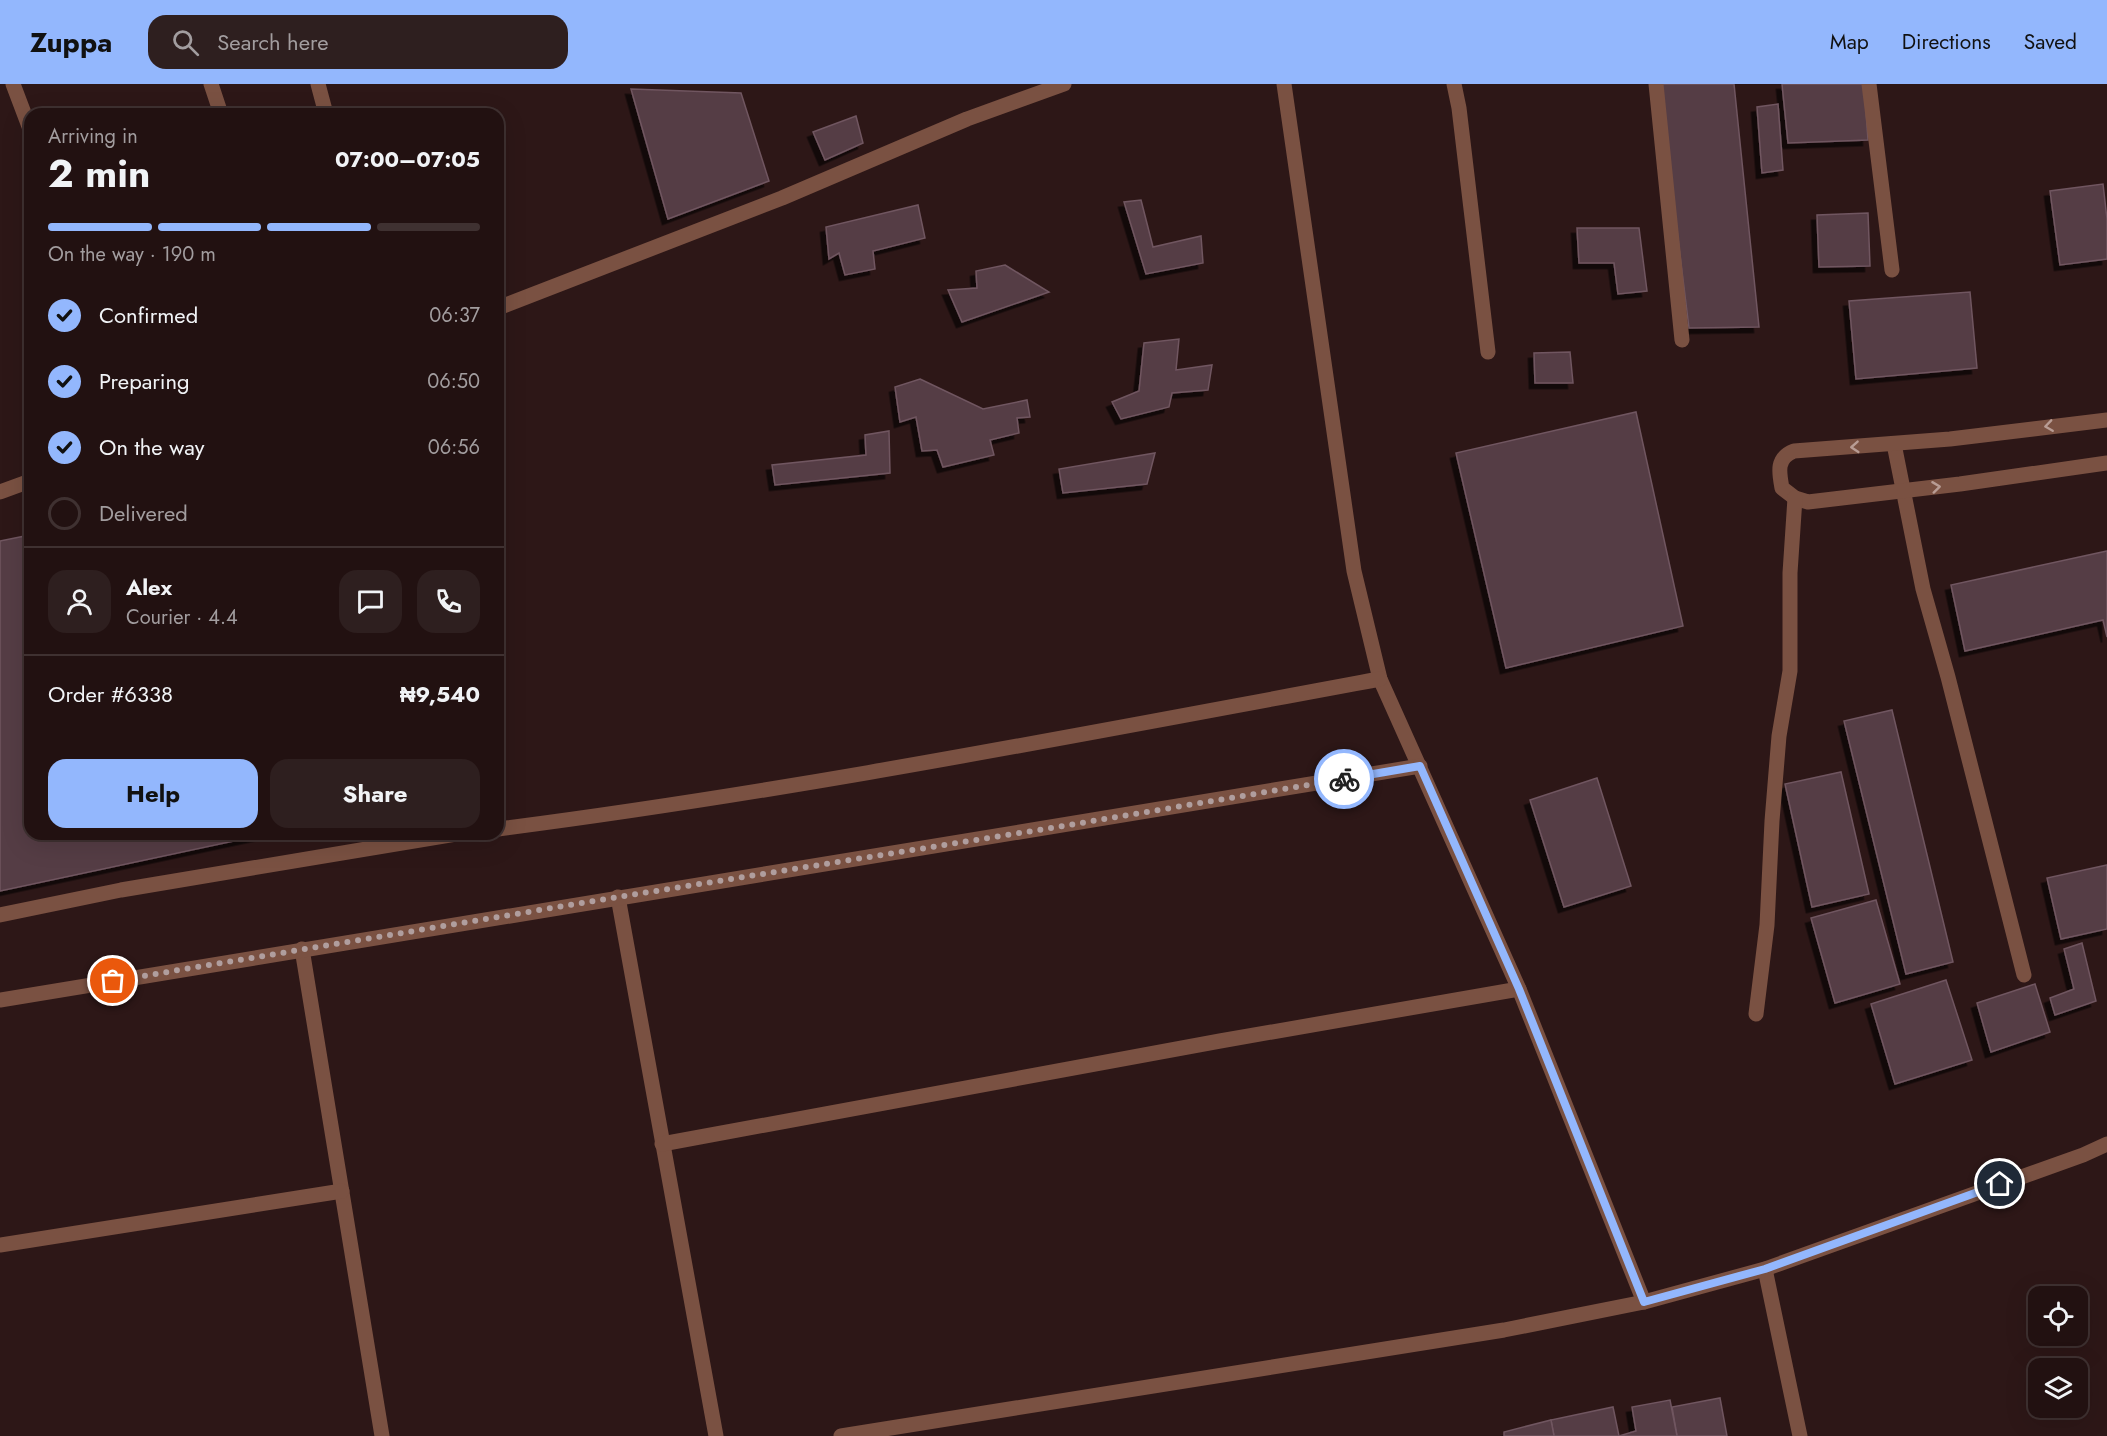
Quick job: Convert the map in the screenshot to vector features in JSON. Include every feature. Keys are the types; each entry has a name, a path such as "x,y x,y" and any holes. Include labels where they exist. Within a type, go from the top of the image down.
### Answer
{"street":[{"path":"13,84 24,113"},
{"path":"211,84 218,108"},
{"path":"318,84 324,108"},
{"path":"504,306 782,198 967,119 1064,84"},
{"path":"1284,84 1354,571 1380,679 1519,989 1644,1302"},
{"path":"1454,84 1488,352"},
{"path":"1656,84 1682,340"},
{"path":"1869,84 1892,270"},
{"path":"2107,420 1950,439 1794,451 1786,454 1781,460 1779,472 1782,488 1795,498 1808,502 2107,463"},
{"path":"1894,444 1923,589 1948,677 2024,975"},
{"path":"0,492 24,483"},
{"path":"1756,1014 1767,925 1779,736 1790,671 1790,573 1795,498"},
{"path":"504,828 620,813 1012,747 1380,679"},
{"path":"0,1000 1420,766"},
{"path":"0,915 121,890 420,840"},
{"path":"618,897 716,1436"},
{"path":"302,950 382,1436"},
{"path":"662,1144 1220,1041 1519,989"},
{"path":"841,1436 1492,1332 1644,1302 1765,1269 2107,1144"},
{"path":"0,1245 342,1191"},
{"path":"1765,1269 1800,1436"}],"building":[{"path":"1659,84 1734,84 1759,327 1689,328"},
{"path":"1782,84 1864,84 1868,140 1788,143"},
{"path":"631,89 741,93 769,181 668,219"},
{"path":"1778,104 1783,170 1762,173 1757,107"},
{"path":"856,116 863,143 825,160 813,132"},
{"path":"2103,184 2107,219 2107,259 2060,265 2050,191"},
{"path":"1141,200 1153,247 1201,236 1203,263 1146,274 1124,202"},
{"path":"918,205 925,238 873,251 875,269 845,275 839,253 829,259 826,227"},
{"path":"1868,213 1870,266 1819,267 1817,215"},
{"path":"1577,228 1639,228 1647,291 1618,294 1614,263 1579,263"},
{"path":"1005,265 1049,292 962,322 948,290 977,288 976,271"},
{"path":"1970,292 1977,368 1856,379 1849,301"},
{"path":"1179,339 1176,370 1212,365 1208,390 1172,393 1169,407 1121,419 1112,402 1139,391 1144,343"},
{"path":"1570,352 1573,383 1535,383 1534,353"},
{"path":"920,379 983,409 1027,400 1030,417 1017,418 1019,433 990,440 994,455 943,467 937,450 922,451 916,417 900,422 895,387"},
{"path":"1636,412 1683,626 1506,668 1456,453"},
{"path":"889,431 890,473 775,485 772,465 866,455 865,435"},
{"path":"1155,453 1147,484 1063,493 1059,469"},
{"path":"24,536 24,840 239,840 0,891 0,541"},
{"path":"2107,551 2107,637 2103,620 1965,651 1951,585"},
{"path":"1892,710 1953,962 1906,974 1844,721"},
{"path":"1841,772 1869,894 1812,907 1785,784"},
{"path":"1597,778 1631,886 1564,907 1530,800"},
{"path":"2107,865 2107,929 2061,939 2047,878"},
{"path":"1876,900 1900,984 1835,1003 1811,918"},
{"path":"2082,943 2096,1001 2055,1015 2050,998 2074,989 2064,949"},
{"path":"1946,980 1972,1060 1895,1084 1871,1004"},
{"path":"2035,984 2050,1032 1991,1052 1977,1003"},
{"path":"1720,1398 1727,1436 1677,1436 1672,1407"},
{"path":"1670,1400 1677,1436 1619,1436 1636,1431 1632,1407"},
{"path":"1613,1407 1619,1436 1554,1436 1551,1420"},
{"path":"1551,1420 1554,1436 1504,1436 1504,1432"}],"way so far":[{"path":"113,981 1344,779"}],"route":[{"path":"1344,779 1420,766 1519,989 1644,1302 1765,1269 2000,1184"}]}
